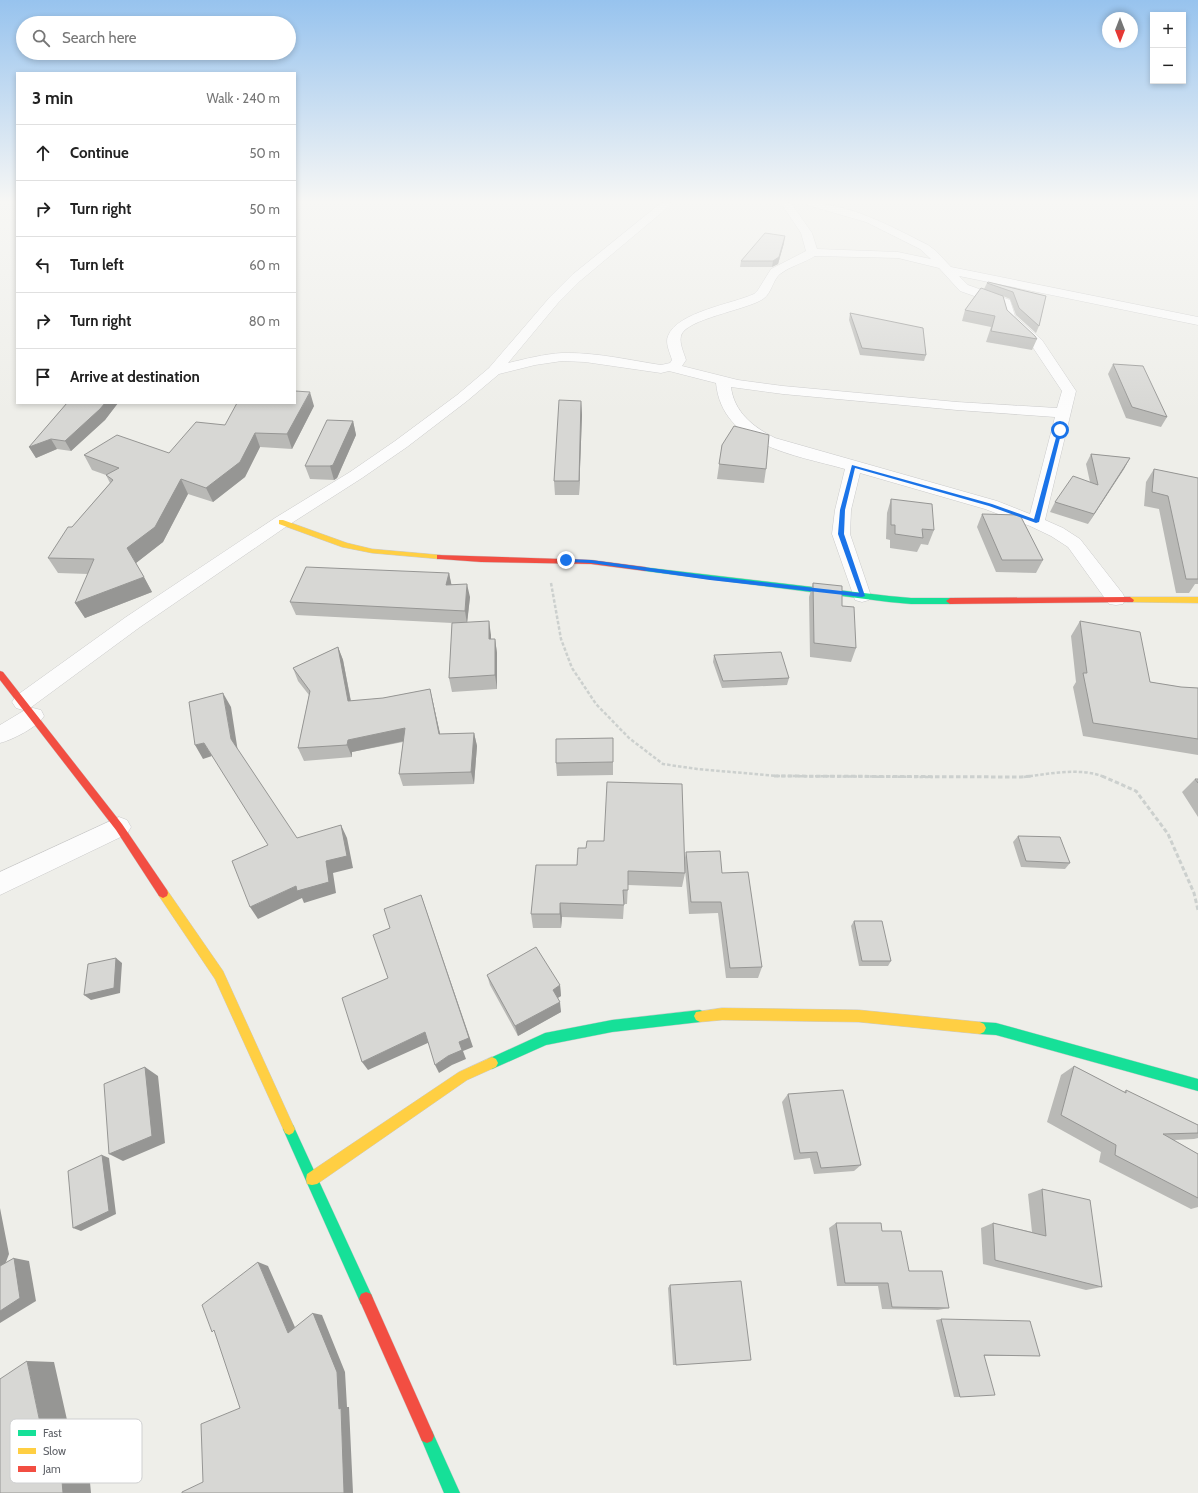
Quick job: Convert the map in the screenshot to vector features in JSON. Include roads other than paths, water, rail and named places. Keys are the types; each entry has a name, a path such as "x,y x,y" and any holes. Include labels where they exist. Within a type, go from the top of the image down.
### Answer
{"street":[{"path":"0,735 28,709 133,622 281,522 350,479 401,444 494,372 554,300 582,273"},
{"path":"672,368 679,360 674,341 675,335 680,328 700,317 736,306 759,296 775,273"},
{"path":"950,273 964,288 1006,303 1009,317 1037,343 1069,391 1036,522"},
{"path":"968,273 1198,321"},
{"path":"494,372 535,360 562,357 585,358 652,368 672,368 723,381 797,392 1063,413"},
{"path":"723,381 723,389 735,415 756,435 780,445 991,505 1036,522 1057,532 1074,543 1116,600"},
{"path":"854,466 842,510 841,534 862,596"},
{"path":"281,522 345,545 372,551 473,560 591,562 710,578 911,601 1198,600"},
{"path":"0,674 119,827 219,974 452,1493"},
{"path":"0,884 119,827"},
{"path":"312,1179 463,1076 545,1039 612,1026 714,1015 860,1016 996,1029 1198,1085"}]}
